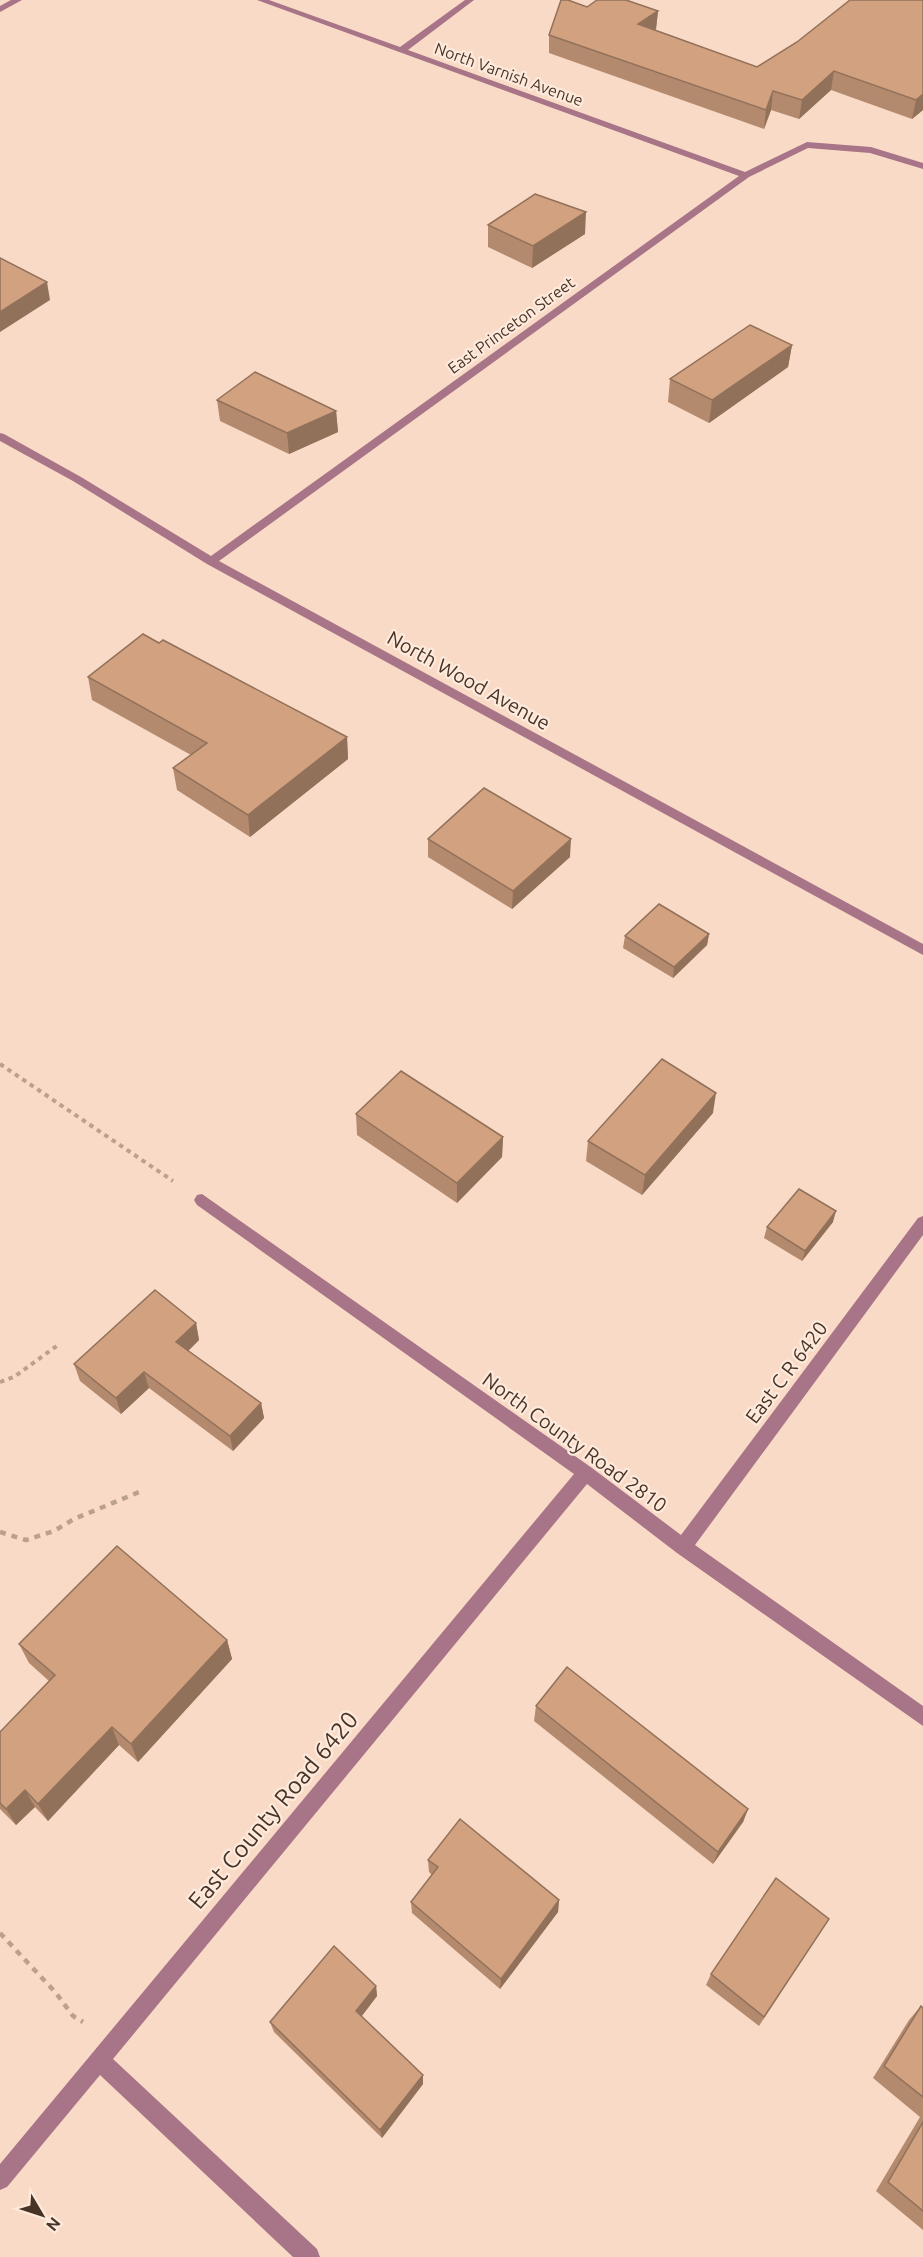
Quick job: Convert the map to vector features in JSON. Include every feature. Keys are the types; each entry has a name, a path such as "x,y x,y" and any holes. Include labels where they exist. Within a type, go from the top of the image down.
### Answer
{"street":[{"path":"0,9 18,0"},
{"name":"North Varnish Avenue","path":"261,0 747,175"},
{"path":"401,51 470,0"},
{"name":"East Princeton Street","path":"212,561 747,175 807,145 871,150 923,166"},
{"name":"North Wood Avenue","path":"0,436 77,479 212,561 923,950"},
{"name":"North County Road 2810","path":"202,1200 586,1473 682,1547 923,1717"},
{"name":"East C R 6420","path":"682,1547 923,1223"},
{"name":"East County Road 6420","path":"0,2180 586,1473"},
{"path":"99,2060 309,2257"}],"path":[{"path":"0,1064 202,1200"},
{"path":"0,1382 14,1377 58,1344"},
{"path":"0,1532 26,1540 54,1531 74,1519 144,1490"},
{"path":"0,1933 56,1993 74,2016 113,2043"}],"building":[{"path":"561,0 568,0 587,7 597,0 626,0 658,11 638,24 757,67 797,42 850,0 923,0 923,94 916,100 834,71 802,100 773,91 766,110 549,35"},
{"path":"535,194 586,212 533,246 488,225"},
{"path":"0,258 47,282 0,312"},
{"path":"750,325 792,345 712,400 670,379"},
{"path":"255,372 336,411 287,433 217,400"},
{"path":"143,634 159,643 163,640 347,737 248,815 173,768 207,743 88,677"},
{"path":"484,788 571,839 513,891 428,839"},
{"path":"659,904 709,934 674,967 625,936"},
{"path":"662,1059 716,1093 645,1175 588,1141"},
{"path":"401,1071 503,1137 457,1183 356,1114"},
{"path":"799,1189 836,1211 805,1251 767,1227"},
{"path":"155,1290 196,1323 176,1342 261,1403 230,1436 144,1372 116,1398 74,1364"},
{"path":"117,1546 227,1640 131,1744 112,1727 38,1804 25,1790 6,1809 0,1803 0,1732 55,1675 19,1644"},
{"path":"567,1667 748,1809 718,1852 536,1706"},
{"path":"460,1819 559,1900 501,1979 411,1902 438,1867 428,1860"},
{"path":"776,1878 829,1919 764,2017 711,1974"},
{"path":"334,1946 376,1986 356,2011 423,2075 380,2130 270,2022"},
{"path":"921,2006 923,2008 923,2097 884,2066"},
{"path":"923,2122 923,2211 888,2182"}]}
